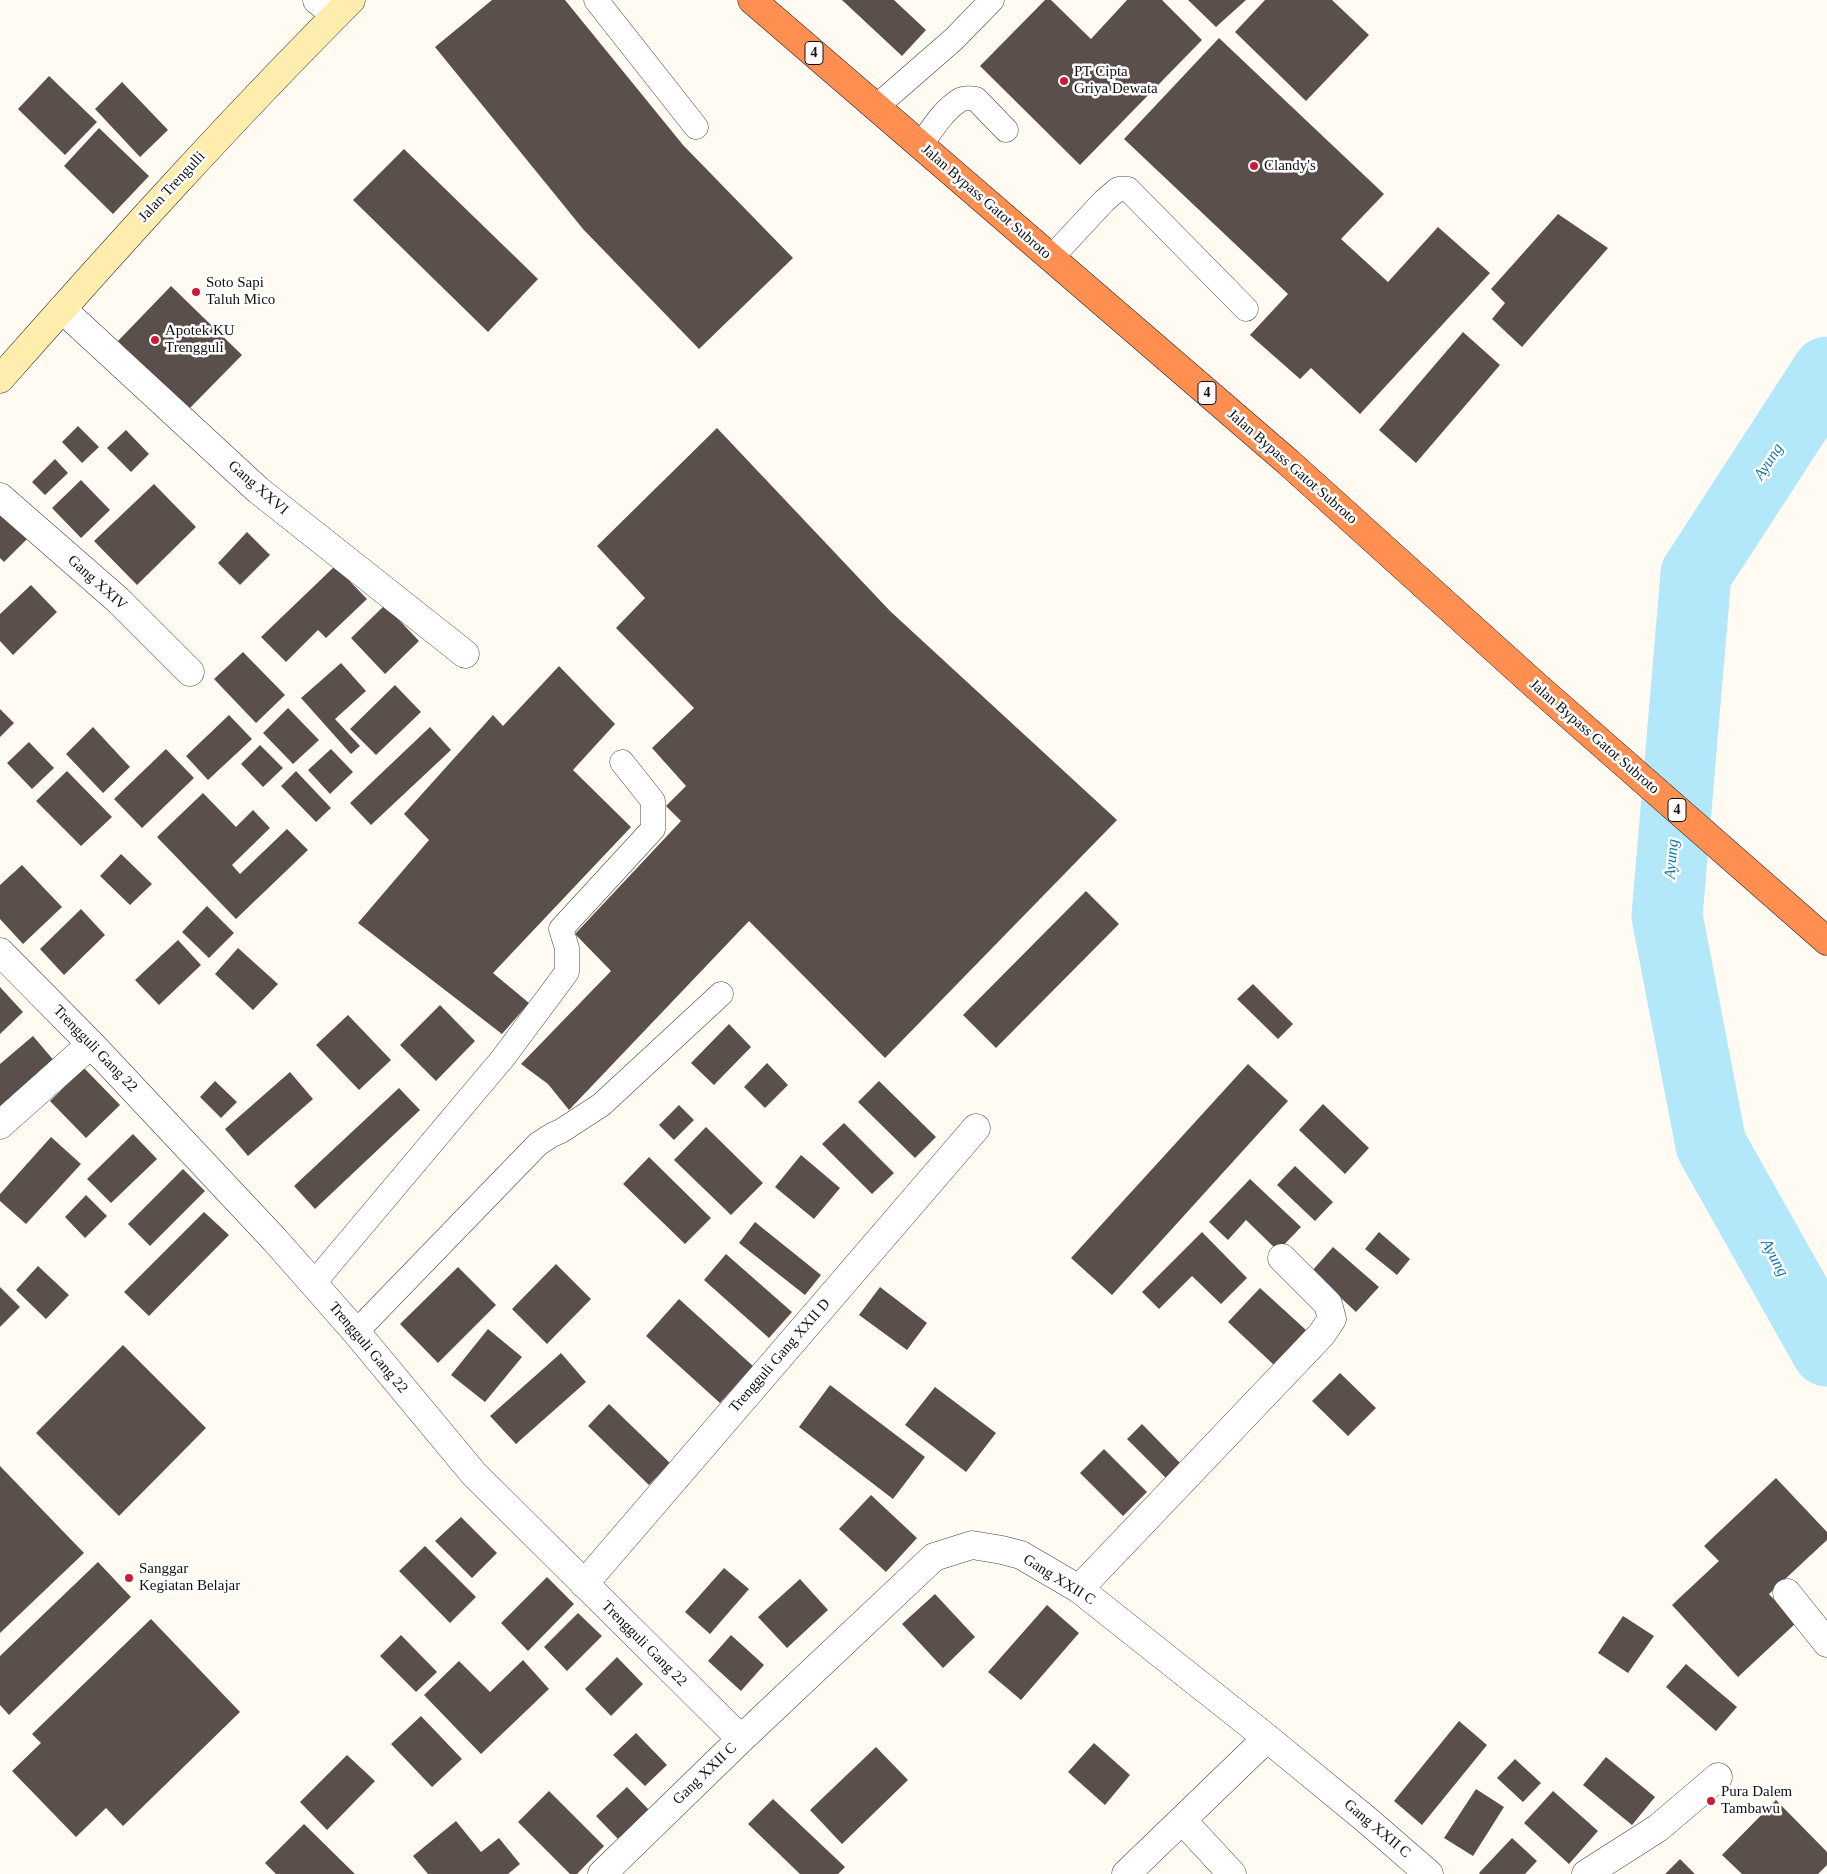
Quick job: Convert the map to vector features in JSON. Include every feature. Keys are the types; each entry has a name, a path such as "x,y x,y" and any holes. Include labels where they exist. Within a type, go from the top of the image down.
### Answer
{"highway":[{"name":"Jalan Bypass Gatot Subroto","path":"752,0 1288,462 1534,684 1824,938"}],"main road":[{"name":"Jalan Trengulli","path":"0,379 335,5"}],"street":[{"name":"Gang XXVI","path":"62,309 258,490 465,654"},
{"name":"Gang XXIV","path":"0,497 118,600 190,672"},
{"name":"Trengguli Gang 22","path":"0,952 91,1044 275,1240 356,1332 474,1474 741,1739"},
{"path":"0,1125 91,1044"},
{"name":"Trengguli Gang XXII D","path":"584,1584 976,1128"},
{"path":"1079,1589 1322,1336 1332,1319 1328,1304 1282,1258"},
{"name":"Gang XXII C","path":"602,1874 741,1739 934,1557 972,1545 1021,1555 1079,1589 1267,1738 1429,1874"},
{"path":"1787,1593 1827,1643"},
{"path":"1126,1874 1267,1738"},
{"path":"1586,1874 1658,1828 1718,1778"},
{"path":"1182,1820 1232,1874"}],"lane":[{"path":"596,0 696,127"},
{"path":"876,107 954,39 992,0"},
{"path":"920,146 946,112 961,99 976,98 1006,130"},
{"path":"1051,258 1104,200 1118,189 1128,189 1246,309"},
{"path":"313,1284 503,1058 550,996 567,972 567,948 561,928 652,829 653,800 622,762"},
{"path":"356,1332 538,1144 545,1138 568,1127 601,1106 721,994"}],"building":[{"path":"492,0 565,0 683,145 793,258 699,349 583,229 435,47"},
{"path":"842,0 894,0 926,30 902,56"},
{"name":"PT Cipta Griya Dewata","path":"1045,0 1051,0 1091,39 1127,0 1162,0 1202,40 1080,165 980,66"},
{"path":"1188,0 1246,0 1216,27"},
{"path":"1265,0 1332,0 1369,35 1306,101 1235,32"},
{"path":"1219,38 1384,194 1341,239 1388,282 1438,227 1490,273 1360,414 1311,368 1300,379 1250,335 1288,294 1124,139"},
{"path":"49,76 97,122 65,155 18,109"},
{"path":"122,82 168,130 140,157 95,109"},
{"path":"99,128 149,176 113,214 64,166"},
{"path":"404,149 538,279 488,332 353,200"},
{"path":"1558,214 1608,248 1522,347 1492,319 1505,303 1491,289"},
{"path":"171,286 242,355 189,409 118,341"},
{"path":"1463,332 1500,365 1416,463 1379,430"},
{"path":"78,426 99,447 82,463 62,442"},
{"path":"717,428 890,611 1117,820 885,1058 749,921 569,1110 548,1084 521,1064 611,971 575,934 681,821 666,806 686,786 652,748 694,708 616,628 645,598 597,546"},
{"path":"126,430 149,454 131,472 107,448"},
{"path":"55,459 68,473 45,495 32,482"},
{"path":"81,480 110,510 81,538 52,508"},
{"path":"154,484 196,527 137,585 94,541"},
{"path":"0,503 32,534 4,562 0,558"},
{"path":"247,532 270,555 240,585 218,563"},
{"path":"335,566 367,599 326,638 318,630 286,662 261,637"},
{"path":"31,585 57,612 13,655 0,641 0,614"},
{"path":"385,605 419,641 385,674 351,638"},
{"path":"243,652 285,695 256,723 214,679"},
{"path":"341,663 366,691 335,719 360,746 351,754 301,698"},
{"path":"559,666 615,724 573,770 631,827 493,973 529,1003 502,1034 358,923 429,840 404,814 493,715 503,726"},
{"path":"395,685 421,712 376,755 350,729"},
{"path":"288,708 319,740 293,764 263,733"},
{"path":"0,709 14,723 0,737"},
{"path":"229,715 252,739 208,780 186,756"},
{"path":"93,727 130,767 103,793 66,754"},
{"path":"430,727 451,750 371,825 350,803"},
{"path":"29,742 54,768 32,789 7,763"},
{"path":"260,745 283,768 263,787 241,764"},
{"path":"166,749 194,778 142,828 114,799"},
{"path":"331,749 353,772 330,794 308,770"},
{"path":"67,771 112,817 81,846 36,801"},
{"path":"296,771 331,808 316,822 281,786"},
{"path":"203,793 236,827 253,810 270,828 232,865 240,874 287,829 308,850 236,919 157,837"},
{"path":"121,854 152,884 130,905 100,876"},
{"path":"22,865 62,907 23,944 0,919 0,885"},
{"path":"1086,891 1119,924 996,1048 963,1015"},
{"path":"207,906 234,933 209,958 182,932"},
{"path":"81,909 105,935 64,975 40,949"},
{"path":"178,940 201,965 159,1005 135,980"},
{"path":"238,948 278,984 253,1010 215,974"},
{"path":"1253,984 1293,1024 1278,1039 1237,999"},
{"path":"0,987 23,1012 0,1034"},
{"path":"440,1005 475,1041 436,1081 400,1045"},
{"path":"348,1015 391,1060 359,1090 316,1045"},
{"path":"729,1024 751,1047 714,1085 691,1063"},
{"path":"33,1036 56,1063 0,1111 0,1064"},
{"path":"767,1063 788,1085 765,1108 744,1087"},
{"path":"1248,1064 1288,1101 1112,1295 1071,1258"},
{"path":"84,1068 120,1105 86,1138 50,1101"},
{"path":"290,1072 313,1099 248,1156 225,1129"},
{"path":"215,1081 237,1102 221,1118 200,1097"},
{"path":"879,1081 936,1137 915,1158 858,1102"},
{"path":"399,1088 420,1110 315,1209 294,1186"},
{"path":"1323,1104 1369,1148 1345,1174 1299,1130"},
{"path":"679,1105 694,1120 674,1140 659,1125"},
{"path":"844,1123 894,1173 872,1194 822,1144"},
{"path":"706,1127 763,1183 731,1215 674,1160"},
{"path":"133,1134 157,1159 111,1203 87,1179"},
{"path":"51,1137 81,1164 26,1224 0,1201 0,1194"},
{"path":"801,1155 840,1188 814,1219 775,1187"},
{"path":"649,1157 711,1218 685,1244 623,1184"},
{"path":"1295,1166 1333,1202 1315,1221 1277,1185"},
{"path":"183,1169 205,1191 150,1246 128,1224"},
{"path":"1250,1179 1301,1227 1278,1251 1246,1220 1228,1240 1209,1222"},
{"path":"86,1195 107,1216 85,1238 65,1217"},
{"path":"204,1212 229,1235 149,1316 124,1292"},
{"path":"755,1222 821,1275 805,1295 739,1243"},
{"path":"1202,1232 1247,1278 1221,1304 1192,1276 1159,1309 1142,1292"},
{"path":"1379,1232 1410,1259 1397,1275 1365,1249"},
{"path":"1333,1247 1379,1287 1356,1312 1312,1271"},
{"path":"726,1254 792,1312 769,1338 704,1280"},
{"path":"556,1264 591,1299 547,1344 512,1309"},
{"path":"38,1266 69,1295 46,1319 16,1290"},
{"path":"458,1267 496,1305 438,1363 400,1324"},
{"path":"0,1287 20,1307 0,1327"},
{"path":"880,1287 927,1323 907,1350 859,1315"},
{"path":"1260,1288 1306,1330 1274,1365 1228,1322"},
{"path":"679,1299 753,1366 720,1403 646,1336"},
{"path":"488,1329 522,1357 485,1402 451,1375"},
{"path":"123,1345 206,1428 119,1516 36,1433"},
{"path":"561,1353 586,1382 516,1444 490,1416"},
{"path":"1340,1373 1376,1408 1348,1436 1312,1401"},
{"path":"830,1385 925,1457 893,1499 799,1427"},
{"path":"935,1387 996,1433 966,1472 905,1425"},
{"path":"609,1404 670,1463 649,1485 588,1426"},
{"path":"1142,1424 1180,1463 1166,1478 1127,1439"},
{"path":"1104,1449 1147,1492 1123,1516 1080,1473"},
{"path":"0,1466 84,1553 0,1633"},
{"path":"1776,1478 1827,1532 1827,1540 1769,1594 1796,1623 1738,1677 1672,1605 1719,1561 1704,1546"},
{"path":"871,1495 917,1538 886,1572 839,1529"},
{"path":"461,1517 497,1553 472,1578 435,1541"},
{"path":"425,1546 476,1597 450,1623 399,1571"},
{"path":"98,1562 131,1597 9,1715 0,1705 0,1656"},
{"path":"724,1568 749,1589 710,1634 685,1612"},
{"path":"547,1577 574,1604 528,1651 501,1623"},
{"path":"800,1579 828,1610 787,1648 758,1617"},
{"path":"935,1594 975,1637 943,1668 902,1624"},
{"path":"1047,1605 1079,1633 1021,1700 988,1672"},
{"path":"578,1613 602,1636 567,1671 544,1647"},
{"path":"1623,1616 1654,1636 1628,1673 1598,1653"},
{"path":"151,1619 240,1712 123,1826 106,1808 76,1837 12,1771 41,1743 32,1734"},
{"path":"401,1635 437,1672 416,1692 380,1656"},
{"path":"731,1635 764,1665 741,1691 708,1661"},
{"path":"617,1657 643,1684 611,1716 585,1689"},
{"path":"523,1660 549,1689 481,1754 424,1695 459,1661 490,1692"},
{"path":"1686,1664 1737,1707 1716,1731 1666,1687"},
{"path":"421,1716 462,1759 432,1787 391,1744"},
{"path":"1459,1721 1487,1745 1422,1825 1394,1801"},
{"path":"636,1733 667,1765 645,1786 613,1755"},
{"path":"1094,1743 1130,1775 1105,1805 1068,1772"},
{"path":"876,1747 908,1780 842,1844 810,1810"},
{"path":"347,1755 375,1781 327,1830 300,1802"},
{"path":"1606,1757 1655,1797 1632,1825 1583,1785"},
{"path":"1515,1759 1541,1783 1523,1802 1497,1778"},
{"path":"627,1787 649,1810 619,1840 596,1816"},
{"path":"1476,1789 1504,1807 1473,1856 1444,1838"},
{"path":"549,1791 604,1846 577,1874 570,1874 518,1822"},
{"path":"1553,1791 1598,1831 1569,1864 1524,1823"},
{"path":"773,1799 845,1867 838,1874 800,1874 748,1824"},
{"path":"1776,1800 1827,1852 1827,1865 1818,1874 1742,1874 1722,1855"},
{"path":"456,1821 481,1852 499,1838 520,1864 508,1874 428,1874 413,1856"},
{"path":"304,1824 355,1874 276,1874 265,1863"},
{"path":"1512,1838 1537,1861 1525,1874 1480,1874 1479,1873"},
{"path":"1680,1859 1695,1874 1665,1874"}],"waterway":[{"name":"Ayung","path":"1827,372 1696,574 1667,916 1711,1145 1827,1351"}],"place":[{"name":"PT Cipta Griya Dewata","path":"1064,81"},
{"name":"Clandy's","path":"1254,166"},
{"name":"Soto Sapi Taluh Mico","path":"196,292"},
{"name":"Apotek KU Trengguli","path":"155,340"},
{"name":"Sanggar Kegiatan Belajar","path":"129,1578"},
{"name":"Pura Dalem Tambawu","path":"1711,1801"}]}
